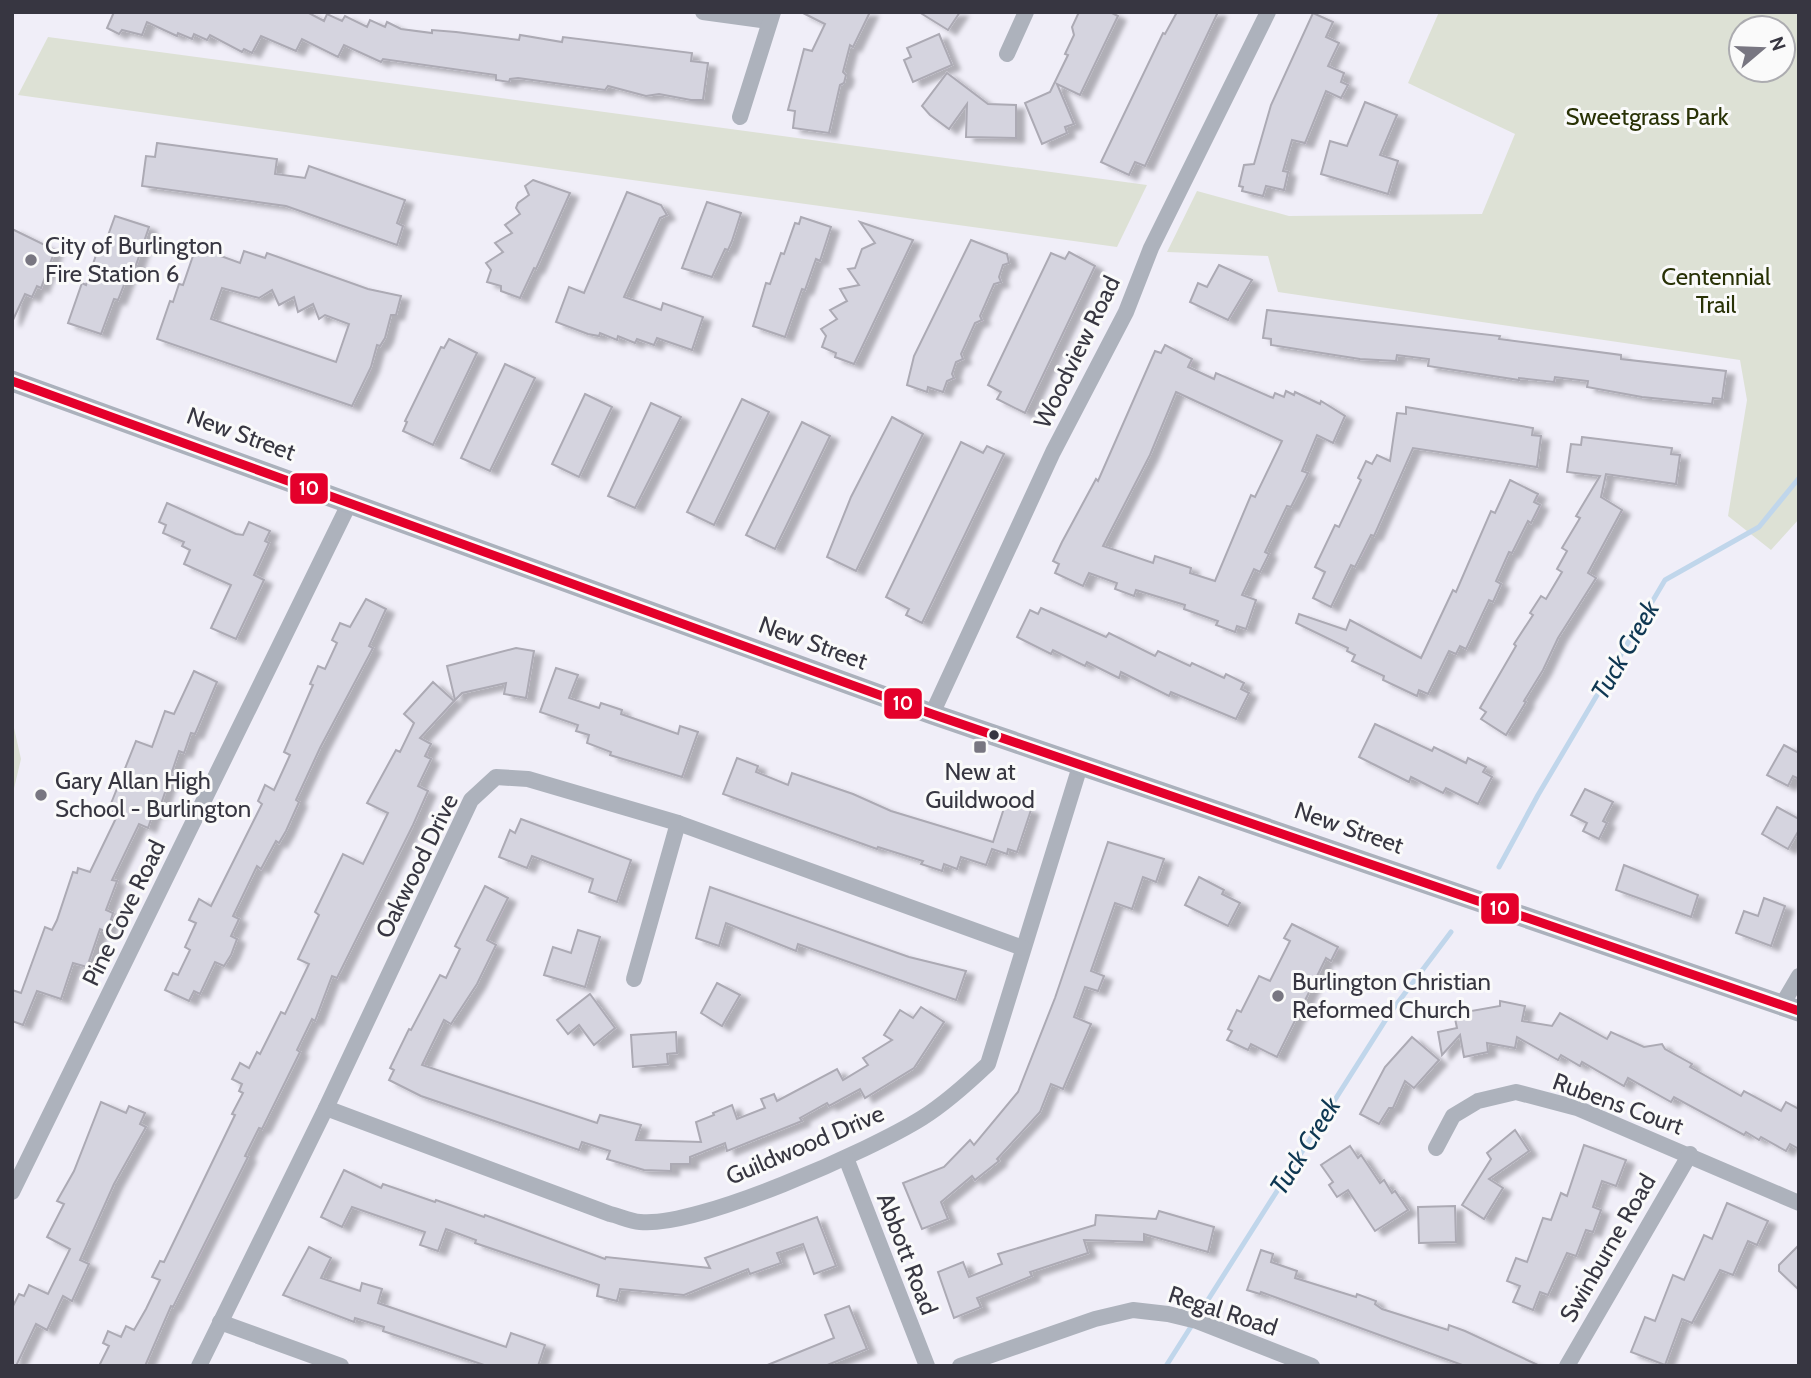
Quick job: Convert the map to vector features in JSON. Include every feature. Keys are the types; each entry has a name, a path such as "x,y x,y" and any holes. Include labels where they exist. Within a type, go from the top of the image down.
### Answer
{"main road":[{"name":"New Street","path":"12,381 932,714 1790,1008"}],"street":[{"path":"703,12 771,17 740,117"},
{"path":"1007,54 1027,12"},
{"name":"Woodview Road","path":"932,714 1053,452 1126,312 1151,247 1268,12"},
{"name":"Pine Cove Road","path":"12,1192 350,502"},
{"name":"Guildwood Drive","path":"326,1108 610,1214 642,1222 701,1214 846,1158 922,1118 963,1088 988,1064 1081,763"},
{"name":"Oakwood Drive","path":"199,1366 326,1108 471,800 496,778 528,779 678,823 1023,948"},
{"path":"634,979 678,823"},
{"path":"1790,1008 1799,976"},
{"name":"Rubens Court","path":"1436,1147 1453,1116 1478,1101 1516,1092 1577,1108 1690,1154 1799,1203"},
{"name":"Swinburne Road","path":"1567,1366 1690,1154"},
{"name":"Abbott Road","path":"846,1158 927,1366"},
{"name":"Regal Road","path":"960,1366 1094,1319 1133,1310 1186,1318 1312,1366"},
{"path":"220,1322 341,1366"}],"green space":[{"path":"1439,12 1799,12 1799,519 1771,550 1728,516 1747,400 1740,360 1278,292 1268,256 1167,252 1197,191 1289,216 1482,214 1515,134 1408,83"},
{"path":"48,37 1147,185 1117,247 18,95"},
{"path":"12,719 21,759 12,797"}],"building":[{"path":"114,12 307,12 324,21 327,14 342,21 345,16 367,27 370,20 385,27 387,22 401,29 432,33 432,30 519,40 520,35 562,42 563,37 692,53 691,61 708,63 703,100 691,100 659,94 646,96 608,86 605,90 518,78 510,79 509,82 496,80 496,75 383,59 381,62 344,45 338,57 302,39 296,51 261,36 252,53 244,49 242,52 210,35 207,40 194,34 192,39 178,33 177,36 147,22 142,35 122,30 119,34 107,28"},
{"path":"801,12 870,12 853,47 850,45 843,72 846,75 844,83 840,85 829,133 793,128 795,111 788,110 804,49 812,51 825,24"},
{"path":"919,12 960,12 948,30"},
{"path":"1079,12 1110,12 1118,16 1080,95 1057,84 1074,124 1065,127 1067,133 1042,144 1025,103 1050,92 1068,55 1065,54 1074,35 1072,27"},
{"path":"1177,12 1218,12 1145,166 1135,162 1129,175 1101,162 1163,33 1165,34"},
{"path":"1313,13 1333,22 1326,37 1339,43 1328,66 1344,73 1341,82 1348,85 1341,98 1326,91 1305,143 1292,140 1283,171 1288,172 1284,190 1266,186 1263,196 1242,191 1243,187 1239,186 1244,165 1254,164 1271,105"},
{"path":"939,34 952,65 913,82 904,60 911,57 907,48"},
{"path":"947,73 988,104 1016,105 1016,138 966,137 967,104 949,129 930,115 922,106"},
{"path":"1365,102 1397,115 1380,155 1398,161 1388,194 1321,174 1330,141 1347,146"},
{"path":"157,143 277,159 275,174 305,178 309,166 405,200 397,223 403,226 397,245 286,206 142,186 146,156 155,157"},
{"path":"533,180 570,193 520,298 501,291 501,286 487,282 491,270 486,263 503,252 495,243 512,233 505,225 520,214 516,208 518,203 529,195 525,186"},
{"path":"627,192 661,205 667,215 660,218 624,297 661,310 663,303 703,317 692,350 657,338 654,345 637,339 635,343 618,336 617,340 600,333 599,336 588,334 556,322 569,287 584,293"},
{"path":"707,202 741,213 728,250 725,249 712,277 682,268"},
{"path":"115,216 149,227 135,268 131,267 118,300 114,299 101,334 68,323 82,283 86,285 98,249 101,250 106,241"},
{"path":"801,217 831,227 820,261 816,259 805,290 802,289 785,337 753,326 766,283 770,284 781,253 784,254 795,223 799,224"},
{"path":"860,222 913,240 854,364 835,357 836,353 822,347 826,336 821,329 837,319 830,310 847,301 840,289 859,285 848,269 855,268 862,249 875,243"},
{"name":"City of Burlington Fire Station 6","path":"12,229 55,250 41,288 37,286 32,297 25,294 12,322"},
{"path":"971,240 1007,254 1009,263 1003,265 999,277 1001,282 994,284 980,316 982,320 975,323 961,354 963,359 956,362 952,374 954,378 947,381 943,392 928,387 927,392 907,385 914,356"},
{"path":"196,247 240,263 244,251 265,258 267,253 368,289 401,296 396,315 391,315 385,338 380,346 377,345 371,367 352,406 157,339 170,301 173,302 179,284 183,285","holes":["222,288 259,298 272,290 279,305 294,297 298,312 313,304 319,319 325,315 349,324 336,362 211,319"]},
{"path":"1069,252 1095,266 1025,413 997,399 1001,392 988,385 1051,253 1065,259"},
{"path":"1219,265 1252,280 1228,320 1190,302 1198,283 1207,287"},
{"path":"1267,310 1500,336 1499,339 1621,355 1621,359 1726,371 1722,399 1713,398 1712,404 1642,397 1587,387 1588,381 1555,377 1554,382 1519,380 1428,366 1429,359 1397,355 1396,361 1360,359 1271,345 1271,339 1263,338"},
{"path":"449,339 477,353 433,445 403,431 407,422 405,421 441,347 444,348"},
{"path":"1165,345 1192,359 1188,367 1214,379 1216,373 1273,398 1275,393 1284,397 1286,391 1294,395 1295,392 1320,404 1321,401 1345,416 1333,443 1317,435 1302,471 1308,473 1291,507 1287,506 1265,552 1269,554 1260,572 1254,569 1242,595 1256,600 1246,629 1237,626 1235,632 1216,625 1218,621 1184,609 1185,605 1136,590 1134,596 1115,589 1117,583 1089,573 1083,586 1055,573 1059,564 1053,561 1062,542 1096,479 1098,481 1155,351 1161,353","holes":["1176,392 1282,441 1255,497 1251,495 1215,581 1190,573 1191,568 1155,556 1153,563 1103,546 1150,455"]},
{"path":"505,364 535,378 490,471 461,458"},
{"path":"585,394 612,407 579,477 552,464"},
{"path":"742,399 769,412 714,525 687,512"},
{"path":"651,403 681,417 635,508 608,496"},
{"path":"1406,407 1533,428 1532,435 1541,436 1537,467 1413,448 1374,536 1371,535 1355,567 1351,565 1331,607 1313,598 1325,572 1315,567 1335,525 1339,527 1361,480 1358,478 1366,461 1372,464 1377,455 1390,461 1397,413 1406,414"},
{"path":"892,417 923,434 856,571 827,557 851,497"},
{"path":"802,422 830,436 775,549 746,535"},
{"path":"1582,437 1672,448 1671,454 1680,455 1676,484 1606,474 1601,497 1622,510 1588,573 1596,578 1558,638 1506,735 1481,719 1486,712 1480,708 1516,646 1514,644 1533,615 1530,613 1541,596 1546,599 1562,572 1557,569 1567,551 1562,548 1580,518 1576,516 1600,476 1567,472 1571,444 1581,445"},
{"path":"961,442 983,453 987,446 1004,454 922,623 906,615 909,609 886,597"},
{"path":"1510,480 1538,494 1534,502 1540,505 1531,523 1528,521 1512,553 1509,552 1496,581 1501,584 1493,602 1489,600 1466,649 1460,646 1456,654 1449,651 1428,694 1419,690 1417,696 1383,680 1384,676 1352,661 1355,655 1347,651 1348,648 1296,623 1299,614 1346,630 1350,620 1421,658 1453,590 1456,592 1491,511 1495,513"},
{"path":"167,503 236,534 243,535 249,522 270,531 265,541 269,543 254,575 264,580 236,639 211,628 231,585 184,564 190,550 182,546 184,542 163,533 166,525 159,522"},
{"path":"366,599 386,609 369,646 373,648 320,748 296,800 299,802 286,831 279,843 276,841 261,869 257,866 233,916 239,919 231,936 237,939 231,955 224,966 215,962 200,994 194,991 189,1001 165,990 173,973 178,975 190,950 185,947 196,923 189,920 199,899 211,906 262,804 258,801 265,785 274,790 290,755 284,752 313,685 310,684 318,666 325,669 337,643 332,640 340,623 350,627"},
{"path":"1041,608 1106,637 1109,633 1155,656 1158,651 1224,678 1226,674 1244,683 1241,689 1249,693 1236,719 1171,692 1169,696 1121,672 1119,678 1087,662 1085,666 1053,650 1051,654 1017,637 1030,610 1038,614"},
{"path":"516,648 534,651 526,698 504,694 506,683 462,693 455,700 447,666"},
{"path":"556,668 578,675 569,698 599,708 601,703 622,710 621,714 678,734 680,726 698,732 682,777 610,755 611,752 587,743 589,735 576,731 578,725 540,712"},
{"path":"194,671 217,682 195,734 191,733 184,753 179,751 158,813 154,811 148,828 139,824 112,880 117,881 106,910 113,913 107,932 100,929 87,967 73,963 61,999 37,991 23,1025 12,1021 12,990 21,993 45,927 52,930 57,920 73,872 77,873 78,868 90,872 118,814 108,811 136,741 152,747 165,711 174,714"},
{"path":"433,682 454,701 420,738 431,744 425,756 431,759 418,786 428,791 413,825 337,978 332,976 315,1021 312,1019 297,1050 300,1052 262,1129 259,1128 245,1156 248,1157 173,1307 171,1306 145,1366 99,1366 109,1346 103,1343 108,1331 121,1337 126,1326 134,1330 146,1309 160,1280 152,1277 160,1261 164,1262 235,1115 232,1114 243,1093 239,1091 242,1084 232,1079 240,1063 249,1068 257,1052 260,1054 281,1012 285,1014 309,964 298,959 319,915 315,912 343,854 363,864 388,813 367,803 396,750 400,752 414,723 404,714"},
{"path":"1375,724 1432,751 1434,747 1466,763 1468,758 1486,767 1483,772 1492,777 1478,804 1446,788 1443,793 1411,777 1409,782 1359,757"},
{"path":"1784,745 1799,753 1799,779 1793,776 1788,786 1767,775"},
{"path":"737,758 758,766 756,772 788,785 792,773 853,794 891,811 993,842 1006,802 1031,810 1017,852 1008,849 1007,854 992,849 986,865 961,857 957,869 944,864 942,871 921,864 923,861 878,847 877,849 723,794"},
{"path":"1585,789 1613,802 1603,821 1607,823 1599,839 1583,831 1587,823 1571,815"},
{"path":"1777,807 1799,819 1799,830 1788,849 1762,834"},
{"path":"521,819 631,860 617,902 589,892 593,879 532,856 527,868 499,857 510,830 515,833"},
{"path":"1108,842 1164,859 1156,882 1143,877 1132,909 1115,903 1091,971 1104,976 1098,991 1085,987 1074,1017 1091,1024 1063,1089 1051,1084 1040,1112 997,1159 999,1161 975,1180 972,1176 941,1202 948,1219 922,1229 903,1183 944,1167 970,1140 974,1145 1018,1092 1055,998"},
{"path":"1624,865 1698,895 1691,917 1616,890"},
{"path":"1199,877 1224,890 1222,894 1240,903 1228,926 1185,905"},
{"path":"485,886 508,898 487,940 496,945 477,984 451,1024 444,1020 422,1065 597,1123 600,1115 641,1125 636,1140 701,1142 696,1122 714,1115 713,1113 732,1105 737,1119 765,1108 761,1099 774,1094 777,1101 837,1069 843,1080 868,1065 863,1058 892,1040 884,1035 900,1010 913,1018 921,1007 944,1022 914,1068 865,1098 860,1089 829,1106 827,1103 800,1118 802,1121 727,1151 725,1143 690,1157 690,1164 671,1164 671,1171 644,1170 607,1159 610,1151 582,1142 579,1150 421,1096 389,1080 394,1070 390,1068 409,1029 411,1030 440,975 446,978 460,949 455,946"},
{"path":"710,887 909,957 966,971 956,1000 798,944 796,951 726,923 719,946 696,938"},
{"path":"1764,898 1785,906 1771,946 1736,933 1744,911 1758,916"},
{"name":"Burlington Christian Reformed Church","path":"1292,924 1338,947 1331,961 1326,958 1277,1057 1251,1044 1248,1050 1227,1040 1232,1031 1228,1029 1237,1010 1241,1012 1259,976 1270,981 1290,941 1284,938"},
{"path":"578,930 600,937 585,987 544,975 553,947 571,953"},
{"path":"717,983 740,995 722,1026 701,1013"},
{"path":"590,994 615,1028 594,1045 579,1025 568,1034 557,1020"},
{"path":"1500,1001 1525,1006 1522,1021 1552,1026 1560,1013 1607,1039 1611,1032 1644,1047 1662,1044 1665,1049 1692,1064 1690,1067 1741,1096 1744,1091 1781,1111 1786,1102 1799,1109 1799,1149 1790,1144 1786,1151 1761,1137 1759,1140 1746,1132 1744,1135 1674,1097 1671,1102 1628,1078 1624,1086 1582,1062 1580,1066 1561,1055 1558,1060 1517,1037 1515,1048 1487,1043 1488,1052 1464,1057 1460,1035 1442,1055 1438,1032 1457,1028 1454,1014 1500,1006"},
{"path":"676,1032 677,1053 667,1054 668,1064 633,1067 631,1035"},
{"path":"1412,1037 1439,1060 1414,1088 1405,1081 1393,1108 1389,1108 1379,1124 1360,1114 1385,1067"},
{"path":"101,1102 126,1113 129,1106 145,1113 140,1124 146,1127 114,1184 80,1260 89,1264 72,1301 63,1296 47,1330 36,1324 16,1366 12,1366 12,1308 19,1294 24,1296 29,1285 48,1294 70,1249 47,1237 64,1204 57,1201 74,1171"},
{"path":"1515,1130 1529,1151 1489,1179 1503,1188 1484,1219 1462,1205 1491,1159 1487,1153"},
{"path":"1584,1145 1626,1160 1616,1186 1602,1181 1593,1207 1601,1210 1593,1232 1586,1230 1576,1256 1567,1253 1548,1295 1540,1292 1533,1310 1513,1302 1520,1286 1507,1281 1516,1258 1527,1262 1543,1218 1551,1220 1561,1193 1567,1196"},
{"path":"1350,1146 1358,1158 1361,1155 1380,1183 1384,1180 1392,1193 1395,1191 1408,1210 1375,1231 1348,1190 1337,1197 1329,1185 1333,1182 1321,1165"},
{"path":"344,1170 381,1188 383,1184 484,1217 485,1215 605,1259 710,1268 705,1258 817,1217 836,1266 814,1274 803,1244 777,1253 781,1263 750,1274 748,1269 684,1295 620,1289 617,1301 597,1296 599,1285 475,1243 476,1240 446,1229 438,1251 420,1245 425,1232 352,1207 342,1227 321,1217"},
{"path":"1727,1203 1768,1221 1757,1245 1748,1241 1733,1275 1720,1270 1692,1323 1682,1319 1665,1365 1631,1352 1645,1317 1655,1321 1673,1275 1684,1280 1704,1235 1712,1239"},
{"path":"1455,1206 1456,1242 1419,1243 1418,1207"},
{"path":"1159,1211 1214,1227 1208,1252 1144,1234 1144,1242 1084,1240 1088,1253 1030,1272 1032,1276 977,1298 981,1307 954,1318 938,1272 963,1262 969,1277 1002,1264 998,1254 1095,1225 1096,1215 1156,1219"},
{"path":"1799,1245 1799,1290 1779,1271 1779,1265"},
{"path":"309,1247 331,1258 321,1278 360,1291 362,1283 382,1289 378,1303 506,1347 511,1333 545,1345 538,1366 487,1366 383,1331 384,1327 355,1318 354,1322 283,1295"},
{"path":"1261,1250 1273,1254 1271,1262 1297,1271 1295,1278 1356,1297 1357,1294 1376,1301 1375,1304 1382,1309 1448,1330 1449,1325 1540,1366 1465,1366 1261,1292 1260,1294 1247,1290"},
{"path":"849,1306 867,1349 825,1366 765,1366 834,1338 825,1315"}],"waterway":[{"name":"Tuck Creek","path":"1499,867 1538,795 1665,580 1759,527 1799,478"},
{"name":"Tuck Creek","path":"1166,1366 1390,1013 1451,932"}],"transit line":[{"name":"10","path":"12,381 932,714 1799,1011"}],"place":[{"name":"City of Burlington Fire Station 6","path":"31,260"},
{"name":"New at Guildwood","path":"980,747"},
{"name":"Gary Allan High School - Burlington","path":"41,795"},
{"name":"Burlington Christian Reformed Church","path":"1278,996"}],"park label":[{"name":"Sweetgrass Park","path":"1647,117"},
{"name":"Centennial Trail","path":"1716,291"}]}
